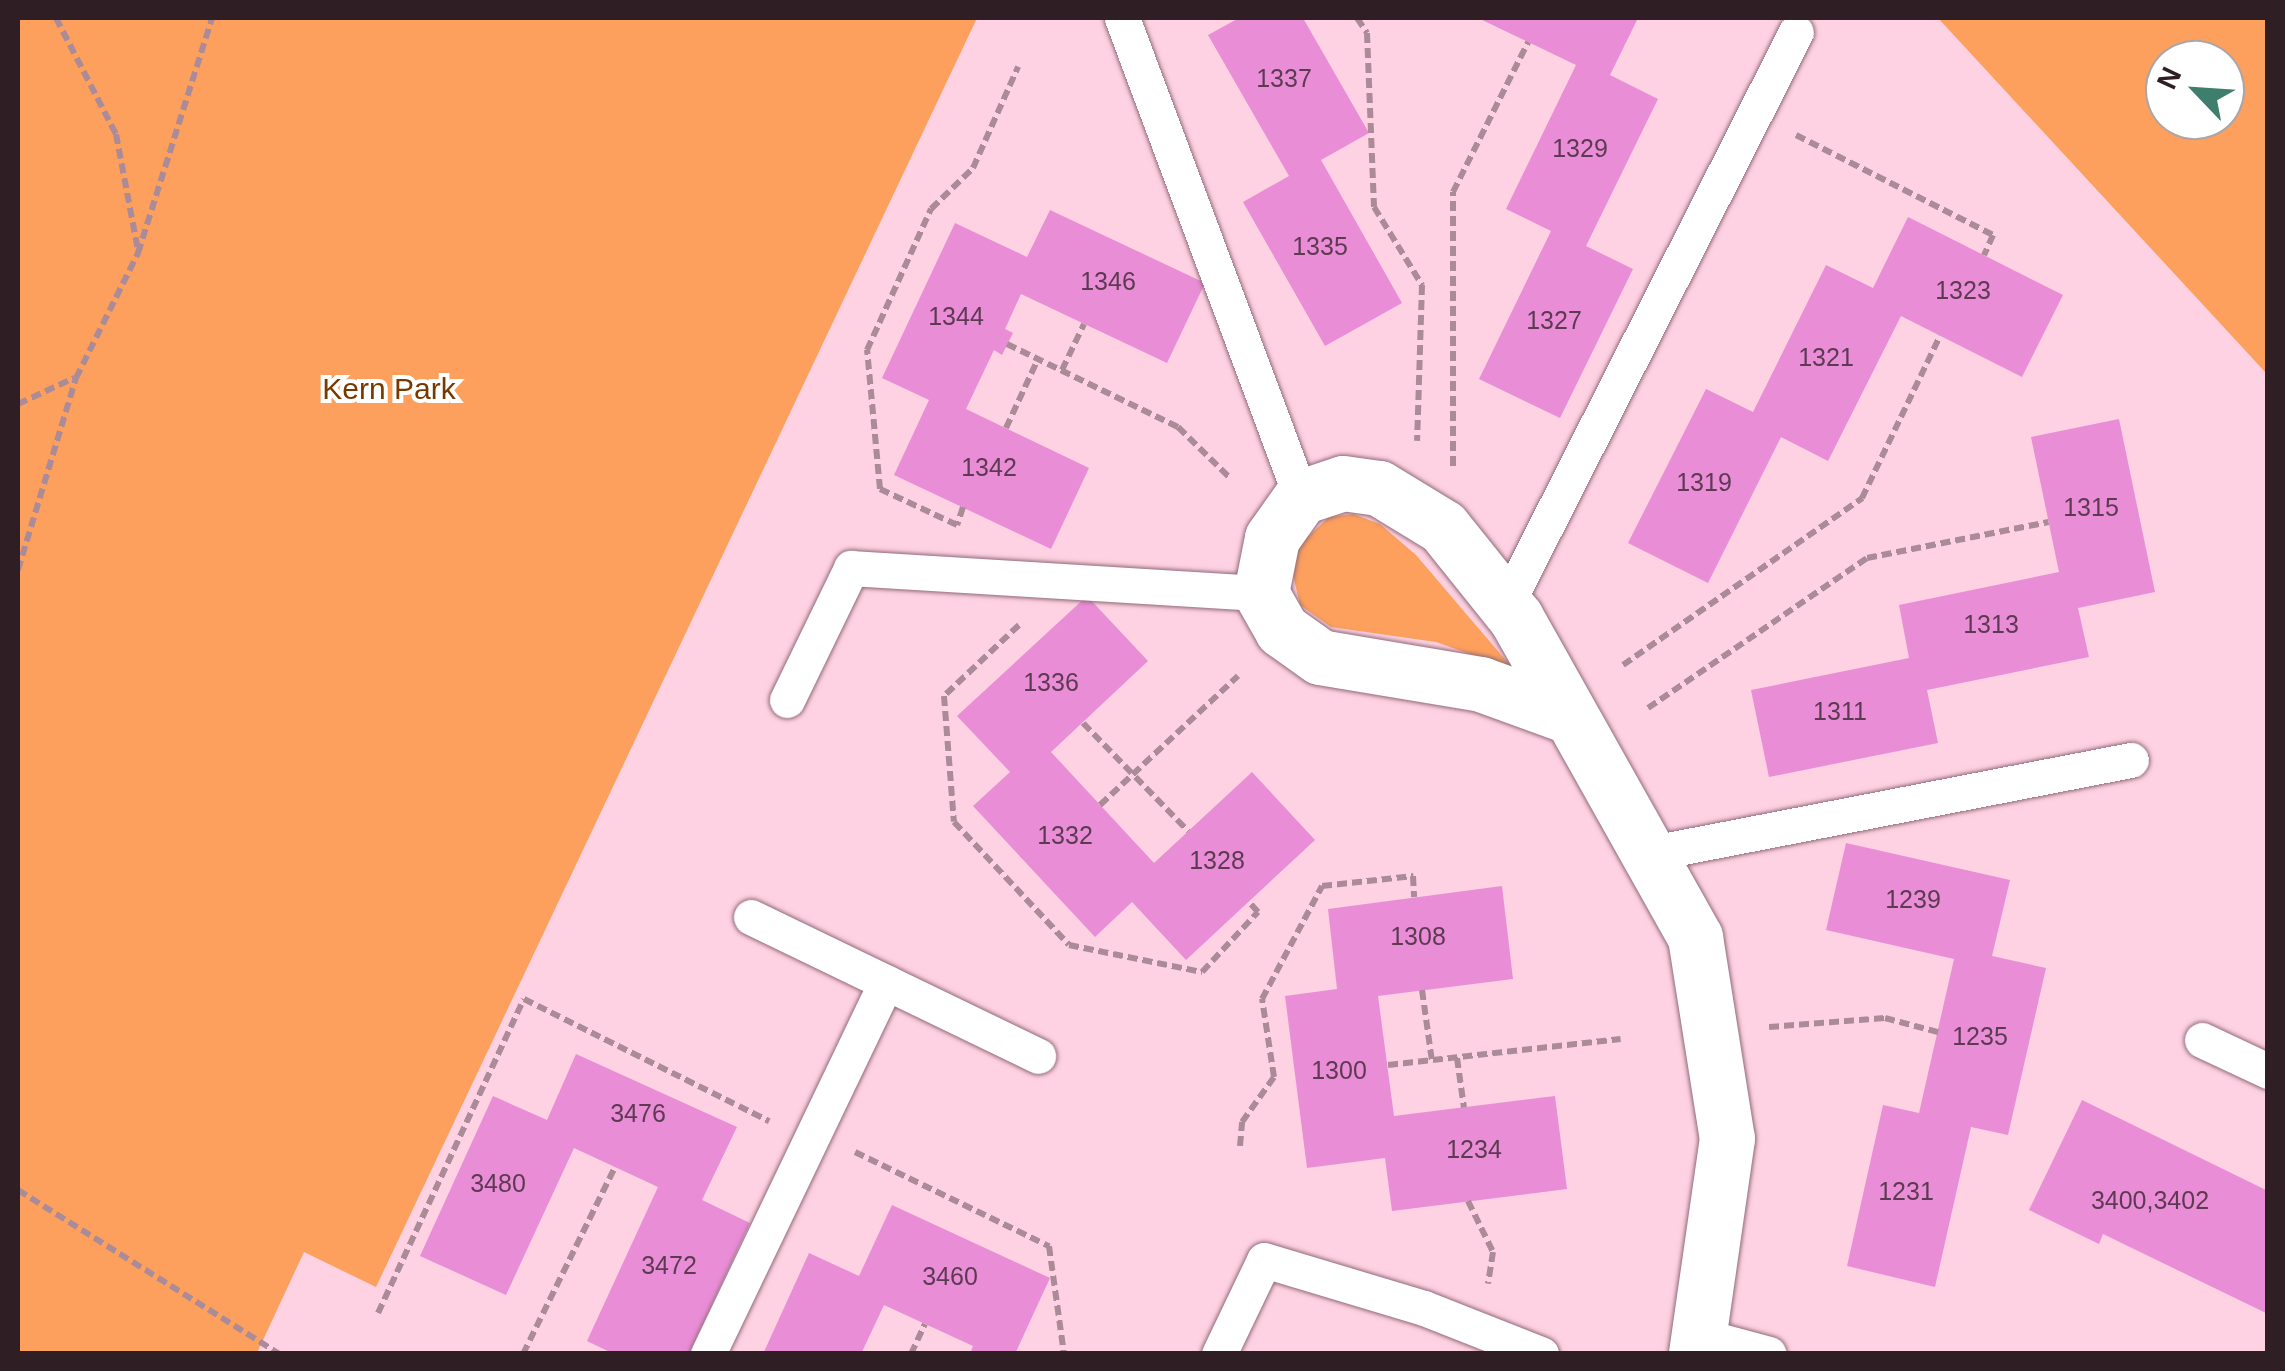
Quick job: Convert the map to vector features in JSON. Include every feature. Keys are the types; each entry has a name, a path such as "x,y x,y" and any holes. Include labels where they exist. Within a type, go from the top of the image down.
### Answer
{"street":[{"path":"1566,715 1481,684 1320,656 1282,630 1261,593 1272,538 1301,497 1342,482 1378,488 1443,527 1506,605 1695,937 1727,1138 1699,1345"}],"lane":[{"path":"1122,18 1301,497"},
{"path":"1506,605 1796,32"},
{"path":"787,700 851,568 1261,593"},
{"path":"1647,854 2131,760"},
{"path":"751,916 1038,1056"},
{"path":"708,1354 886,982"},
{"path":"2202,1040 2268,1071"},
{"path":"1219,1354 1264,1260 1480,1330 1541,1354"},
{"path":"1699,1345 1769,1354"}],"path":[{"path":"56,18 116,134 138,253"},
{"path":"18,570 76,378 138,253 212,18"},
{"path":"1357,18 1367,33 1374,207 1422,285 1417,441"},
{"path":"1453,466 1453,192 1528,42"},
{"path":"963,508 957,525 880,489 867,350 931,208 973,168 1018,67"},
{"path":"1754,114 1994,234 1984,255"},
{"path":"1062,370 1084,324"},
{"path":"1623,664 1862,498 1940,336"},
{"path":"1008,344 1178,427 1230,478"},
{"path":"1006,428 1038,359"},
{"path":"18,404 76,378"},
{"path":"1648,708 1868,558 2048,522"},
{"path":"1066,581 944,696 954,822 1069,945 1202,972 1258,912 1249,902"},
{"path":"1100,805 1238,676"},
{"path":"1083,723 1188,832"},
{"path":"1240,1146 1242,1122 1274,1077 1262,999 1322,886 1413,876 1414,897"},
{"path":"1422,990 1432,1061"},
{"path":"378,1313 524,999 812,1137 837,1142 1049,1246 1064,1354"},
{"path":"1762,1027 1885,1018 1938,1032"},
{"path":"1388,1066 1621,1038"},
{"path":"1457,1058 1464,1108"},
{"path":"523,1354 615,1167"},
{"path":"18,1190 280,1354"},
{"path":"1468,1202 1493,1252 1480,1330"},
{"path":"911,1354 925,1324"}],"green space":[{"name":"Kern Park","path":"18,18 977,18 376,1287 304,1252 257,1353 18,1353"},
{"path":"1938,18 2267,18 2267,374"},
{"path":"1353,514 1380,524 1416,555 1514,670 1436,642 1331,627 1300,605 1291,566 1298,546 1329,517"}],"building":[{"path":"1239,18 1303,18 1369,133 1321,160 1402,303 1325,346 1243,202 1289,176 1208,35"},
{"path":"1478,18 1638,18 1610,75 1658,99 1586,246 1633,269 1560,418 1479,379 1551,231 1506,209 1576,65"},
{"path":"1050,210 1205,283 1167,363 1021,294 1005,329 1013,333 1002,355 994,350 966,409 1089,468 1051,549 894,475 929,400 882,378 955,223 1027,257"},
{"path":"1908,217 2063,295 2022,377 1901,316 1828,461 1781,437 1708,583 1628,543 1706,389 1753,412 1826,265 1873,288"},
{"path":"2119,419 2155,592 2078,608 2089,657 1927,690 1938,743 1769,777 1751,690 1909,658 1899,605 2059,572 2031,437"},
{"path":"1087,596 1148,661 1051,752 1154,863 1252,772 1315,840 1186,960 1132,902 1095,937 973,806 1010,772 957,716"},
{"path":"1846,843 2010,880 1992,956 2046,968 2008,1135 1971,1127 1935,1287 1847,1266 1883,1105 1919,1113 1954,959 1826,930"},
{"path":"1502,886 1513,979 1378,996 1394,1116 1555,1096 1567,1189 1392,1211 1385,1158 1307,1168 1285,996 1337,989 1328,909"},
{"path":"576,1054 737,1127 702,1200 750,1223 689,1354 614,1354 587,1341 658,1187 574,1148 506,1295 420,1256 493,1096 547,1120"},
{"path":"2082,1100 2268,1191 2268,1314 2103,1234 2099,1244 2029,1210"},
{"path":"892,1205 1050,1278 1015,1354 970,1354 973,1346 884,1305 861,1354 763,1354 809,1253 859,1276"}]}
